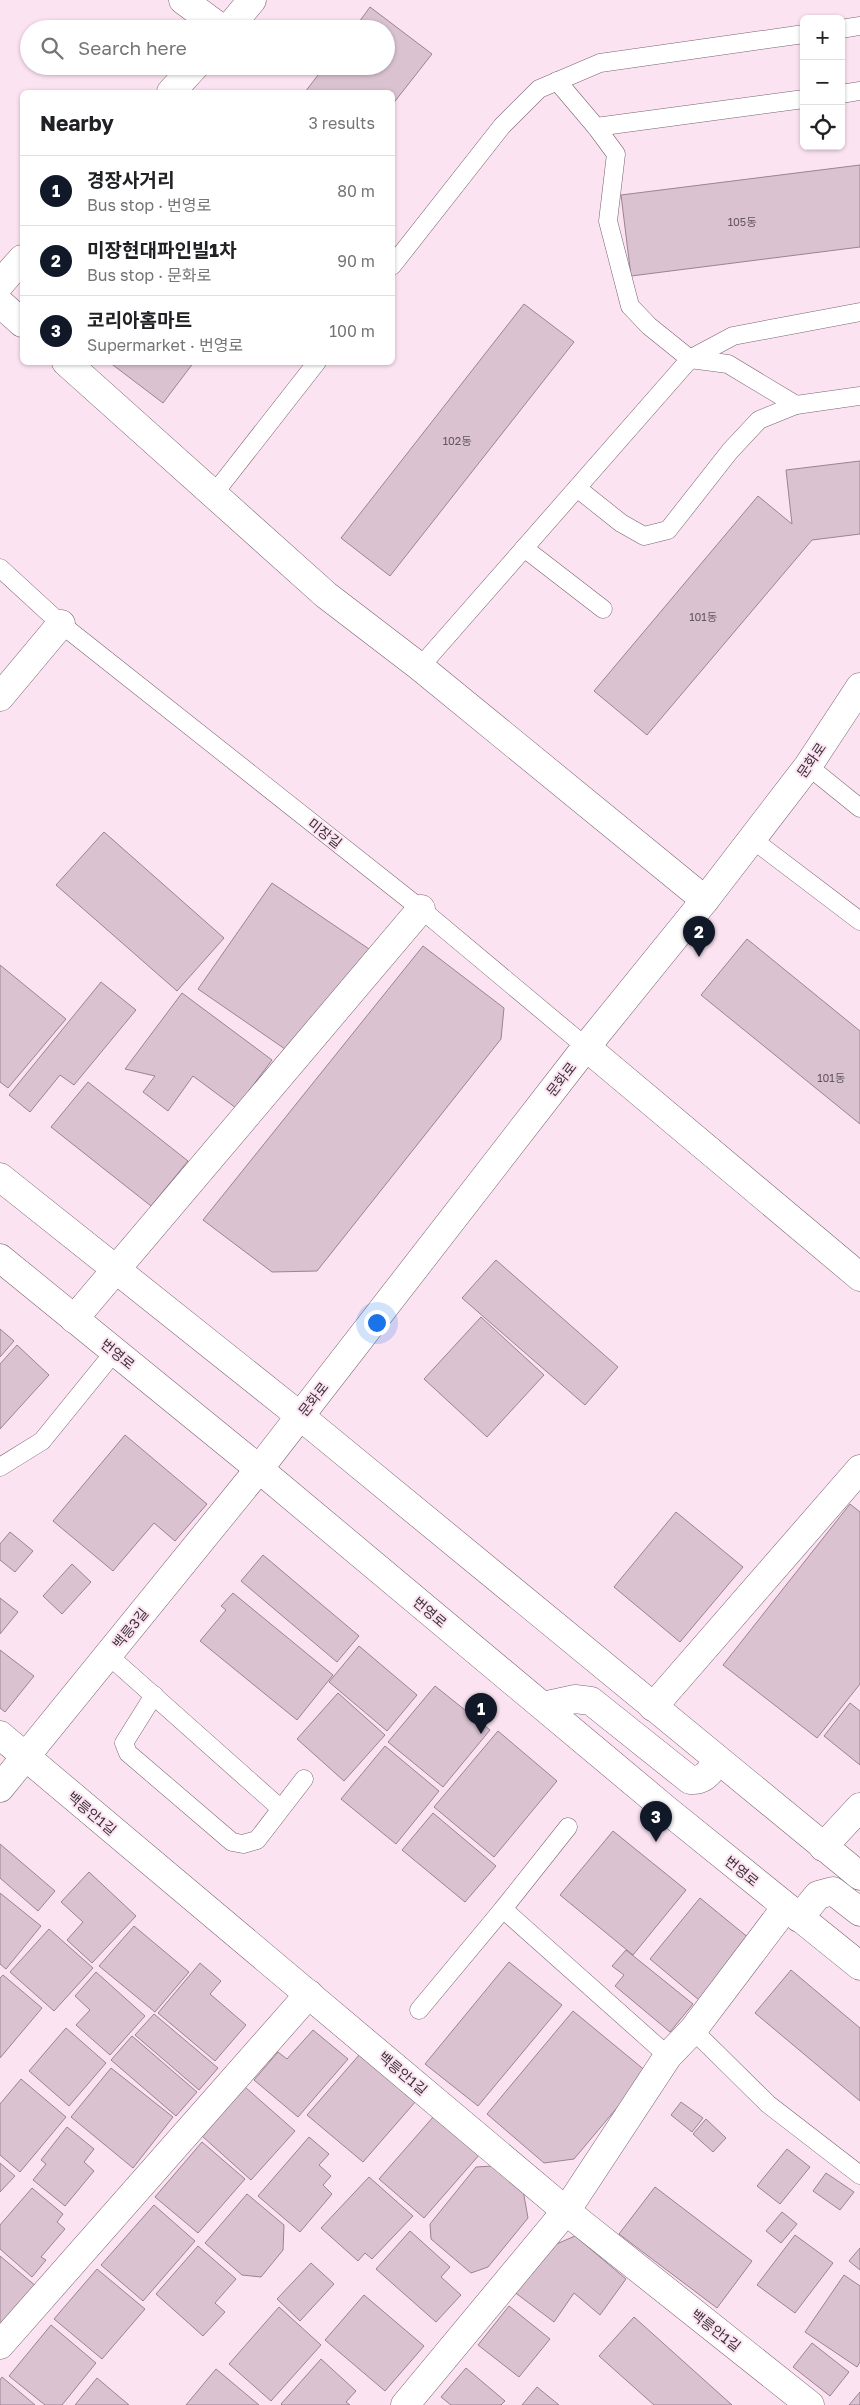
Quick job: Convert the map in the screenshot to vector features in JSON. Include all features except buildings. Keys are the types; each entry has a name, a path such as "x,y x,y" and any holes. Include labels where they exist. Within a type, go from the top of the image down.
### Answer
{"street":[{"path":"183,0 210,20"},
{"path":"235,20 252,0"},
{"path":"173,90 187,75"},
{"path":"0,284 20,261"},
{"path":"0,303 20,321"},
{"path":"69,365 326,595 420,666 705,900"},
{"path":"0,697 61,624"},
{"name":"문화로","path":"259,1469 586,1047 752,839 808,766 860,687"},
{"path":"74,1319 421,909"},
{"path":"586,1047 860,1277"},
{"path":"0,1177 114,1270 300,1416 654,1707 718,1762 860,1876"},
{"name":"번영로","path":"0,1258 259,1469 792,1912 860,1966"},
{"name":"백릉3길","path":"0,1788 259,1469"},
{"path":"654,1707 860,1469"},
{"path":"543,1706 575,1699 591,1701 690,1780 705,1778 718,1762"},
{"name":"백릉안1길","path":"0,1735 566,2211 810,2405"},
{"path":"823,1847 860,1807"},
{"path":"405,2405 566,2211 668,2056 693,2030 792,1912 818,1895 833,1891 860,1912"},
{"path":"0,2344 310,1994"}],"lane":[{"path":"845,28 860,26"},
{"path":"395,262 502,126 539,89 600,63 800,35"},
{"path":"557,81 616,154 608,221 630,306 649,326 690,359 728,364 796,405"},
{"path":"845,93 860,91"},
{"path":"596,127 800,100"},
{"path":"420,666 690,359 733,336 860,312"},
{"path":"213,495 315,365"},
{"path":"577,488 621,523 644,536 668,530 730,451 759,420 796,405 860,396"},
{"path":"524,548 603,609"},
{"name":"미장길","path":"0,568 61,624 421,909 586,1047"},
{"path":"808,766 860,808"},
{"path":"752,839 860,921"},
{"path":"0,1467 42,1440 115,1352"},
{"path":"108,1655 280,1808"},
{"path":"154,1695 124,1743 128,1754 232,1842 243,1844 257,1840 304,1778"},
{"path":"419,2010 568,1827"},
{"path":"502,1909 668,2056"},
{"path":"693,2030 768,2104 860,2175"}],"place":[{"name":"미장현대파인빌1차","path":"699,957"},
{"name":"경장사거리","path":"481,1734"},
{"name":"코리아홈마트","path":"656,1842"}]}
